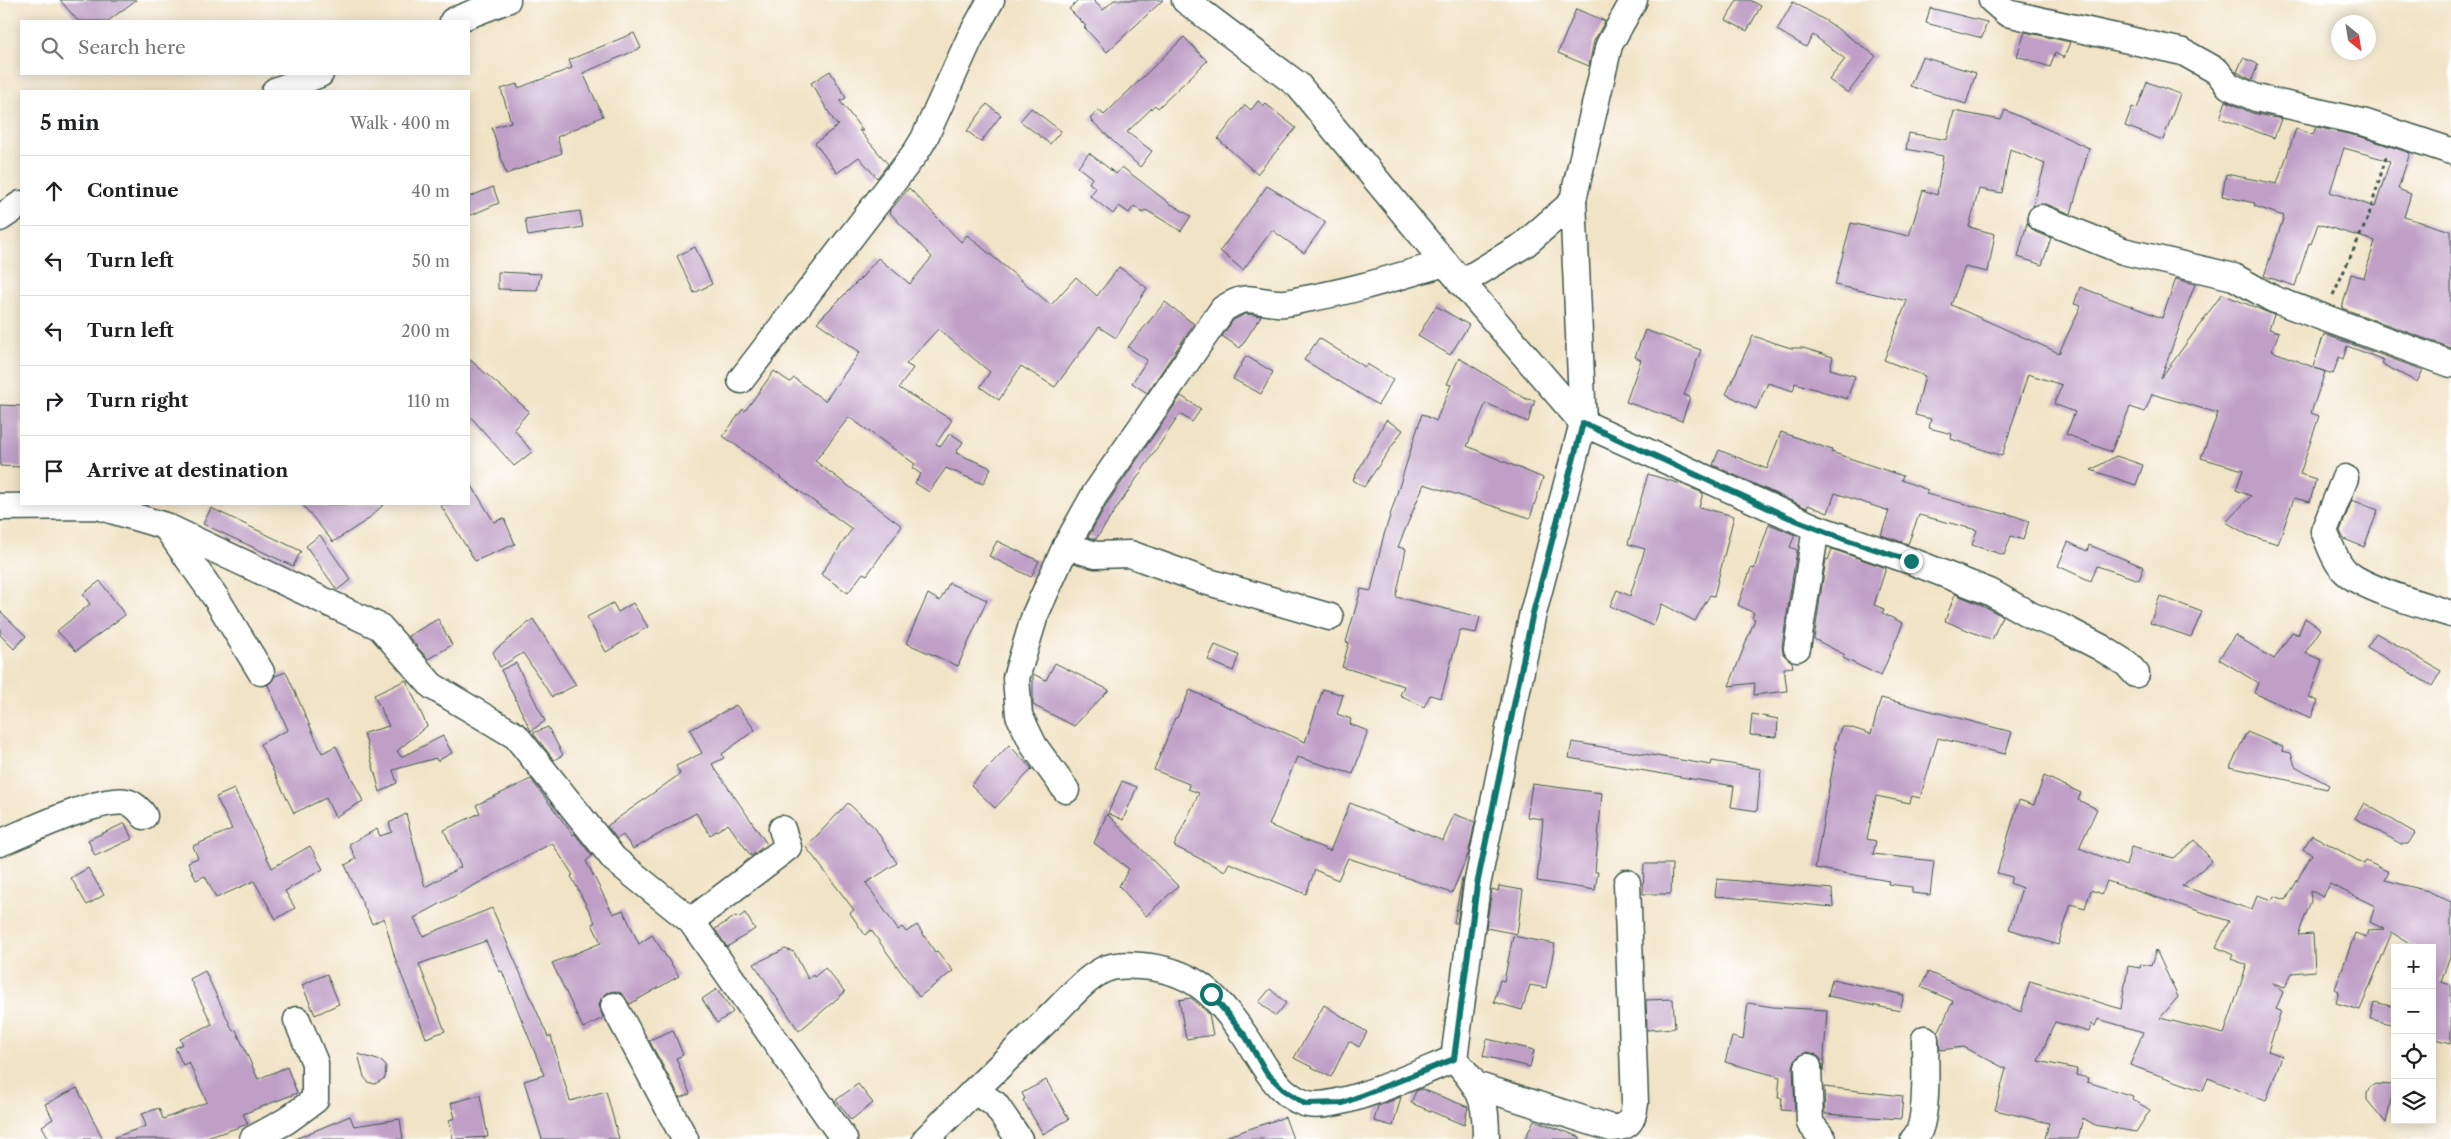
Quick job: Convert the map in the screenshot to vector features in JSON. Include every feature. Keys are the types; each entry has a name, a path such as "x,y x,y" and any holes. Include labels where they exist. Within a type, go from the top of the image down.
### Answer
{"street":[{"path":"456,20 507,0"},
{"path":"741,380 924,140 970,38 991,0"},
{"path":"1185,0 1298,85 1453,273 1583,423 1816,528 1990,592 2032,616 2061,627 2100,647 2126,664 2136,674"},
{"path":"1486,1139 1485,1107 1478,1086 1454,1059 1477,885 1532,617 1583,423 1573,202 1609,45 1634,0"},
{"path":"1992,0 2008,13 2183,52 2217,71 2229,86 2250,95 2366,123 2451,151"},
{"path":"278,90 317,75"},
{"path":"1066,790 1034,746 1019,715 1016,678 1035,615 1066,546 1095,494 1223,309 1238,300 1256,299 1279,304 1386,281 1453,273 1525,244 1573,202"},
{"path":"0,218 20,205"},
{"path":"2041,218 2123,250 2234,277 2273,299 2323,319 2352,327 2413,352 2451,364"},
{"path":"2345,478 2324,531 2333,554 2346,572 2377,589 2451,614"},
{"path":"0,507 98,506 165,526 380,627 432,686 516,736 614,859 691,921 844,1139"},
{"path":"165,526 216,598 261,672"},
{"path":"1796,648 1816,528"},
{"path":"1066,546 1096,555 1130,554 1206,581 1330,617"},
{"path":"0,843 102,804 126,802 140,810 144,816"},
{"path":"691,921 788,847 782,829"},
{"path":"1478,1086 1611,1128 1622,1128 1628,1125 1633,1118 1635,1103 1627,883"},
{"path":"926,1139 1081,987 1104,969 1125,965 1165,968 1200,984 1221,1004 1246,1037 1266,1072 1285,1091 1305,1104 1343,1103 1454,1059"},
{"path":"614,1006 685,1139"},
{"path":"253,1139 286,1120 314,1100 315,1064 297,1020"},
{"path":"1914,1139 1920,1132 1926,1088 1925,1039"},
{"path":"1808,1067 1810,1123 1823,1139"},
{"path":"974,1091 995,1104 1019,1139"}],"path":[{"path":"2323,319 2344,266 2368,218 2394,132"}],"building":[{"path":"60,0 136,0 109,20 77,20"},
{"path":"1078,0 1093,0 1103,10 1114,0 1163,0 1107,52 1069,9"},
{"path":"1737,0 1750,0 1761,6 1747,31 1726,20"},
{"path":"1793,2 1828,22 1876,56 1848,93 1829,80 1845,59 1813,35 1806,47 1777,30"},
{"path":"1930,8 1987,22 1982,38 1926,23"},
{"path":"1576,9 1605,21 1594,41 1589,66 1558,53"},
{"path":"2025,32 2070,42 2064,58 2055,53 2050,67 2017,56"},
{"path":"634,33 641,48 583,73 603,116 557,137 562,153 506,174 492,128 511,122 501,89 517,84 518,88 572,68 569,60"},
{"path":"1184,37 1207,61 1158,108 1155,105 1127,132 1152,151 1140,167 1090,119 1098,110 1104,115"},
{"path":"1922,57 1976,73 1966,104 1910,86"},
{"path":"2243,58 2258,64 2252,80 2237,72"},
{"path":"830,71 846,98 840,101 863,131 859,130 888,164 877,178 859,157 837,173 815,143 839,125 836,124 811,83"},
{"path":"2147,82 2180,94 2163,140 2125,126 2132,107 2137,109"},
{"path":"1258,101 1264,106 1266,104 1296,128 1257,174 1218,139 1245,105 1251,110"},
{"path":"2226,101 2252,113 2281,119 2274,138 2220,118"},
{"path":"987,104 1001,115 981,142 967,131"},
{"path":"1031,108 1061,131 1050,144 1020,121"},
{"path":"2005,110 2089,148 2071,214 2046,204 2033,206 2045,164 2010,149 2002,193 1979,189 1969,227 1995,234 1988,272 1965,267 1951,305 2059,353 2081,306 2074,304 2080,287 2162,318 2176,279 2195,284 2161,378 2222,294 2274,315 2269,329 2279,332 2272,351 2313,367 2324,334 2423,370 2417,382 2382,364 2384,360 2347,346 2343,359 2339,357 2333,374 2315,368 2325,372 2311,413 2319,416 2300,474 2316,479 2310,502 2294,498 2278,544 2248,535 2226,522 2251,496 2236,490 2243,470 2201,458 2218,413 2152,394 2145,412 2130,407 2111,452 2066,434 2075,412 2054,404 2062,385 2028,374 2002,456 1951,439 1952,434 1929,428 1931,419 1915,415 1925,376 1884,360 1907,301 1835,285 1851,223 1909,236 1923,190 1937,195 1943,156 1906,149 1909,133 1947,140 1954,111 2001,120"},
{"path":"2316,127 2362,137 2410,153 2398,189 2411,194 2404,217 2451,231 2451,348 2342,308 2351,274 2364,278 2375,241 2318,224 2311,244 2309,243 2295,286 2264,276 2284,216 2254,206 2255,203 2222,196 2226,174 2277,184 2296,129 2313,135","holes":["2344,148 2390,161 2375,207 2330,192"]},
{"path":"1089,153 1116,174 1122,167 1169,203 1191,216 1181,231 1146,210 1143,213 1134,206 1129,213 1119,206 1113,214 1090,196 1096,188 1089,183 1092,178 1078,167"},
{"path":"1267,186 1326,222 1304,253 1272,230 1243,270 1220,251"},
{"path":"493,187 499,203 470,216 470,197"},
{"path":"909,188 961,242 967,235 1051,305 1076,277 1097,296 1119,267 1147,288 1116,338 1099,327 1055,387 1021,366 999,400 980,387 990,372 938,329 906,364 913,368 899,388 952,420 936,444 941,446 950,433 963,442 956,453 991,468 983,484 946,468 929,492 915,483 921,474 912,468 915,464 849,417 815,461 902,526 867,575 863,573 848,593 821,574 852,529 723,436 743,409 745,411 774,371 790,382 794,378 825,401 860,352 817,322 863,276 878,258 910,284 932,257 889,212"},
{"path":"580,211 583,227 528,236 525,219"},
{"path":"2027,223 2035,232 2051,238 2042,265 2018,257"},
{"path":"695,247 712,284 694,293 677,256"},
{"path":"498,272 541,274 537,290 498,289"},
{"path":"1165,302 1194,324 1147,393 1132,383 1147,360 1128,347"},
{"path":"1436,306 1469,325 1450,355 1418,336"},
{"path":"1246,314 1261,316 1240,348 1222,336 1233,320"},
{"path":"1645,330 1701,350 1684,395 1690,397 1682,421 1626,402 1641,360 1635,357"},
{"path":"1753,336 1791,348 1803,348 1833,357 1830,369 1855,376 1847,399 1795,383 1793,391 1768,383 1756,409 1726,394"},
{"path":"1319,338 1365,367 1367,364 1393,380 1378,405 1304,360"},
{"path":"1246,356 1273,372 1261,394 1233,379"},
{"path":"1459,358 1526,399 1535,400 1528,422 1486,403 1467,446 1543,478 1530,518 1424,484 1398,547 1406,549 1396,597 1480,617 1476,633 1460,630 1441,698 1430,695 1424,707 1400,695 1404,686 1342,667 1349,643 1346,642 1361,589 1371,591 1383,538 1422,414 1436,421 1451,385 1447,384"},
{"path":"470,360 529,411 514,429 532,452 514,466 470,416"},
{"path":"1181,396 1201,409 1192,422 1180,414 1096,539 1088,537 1108,502"},
{"path":"0,405 20,406 20,467 0,466"},
{"path":"1386,420 1403,430 1364,487 1353,480"},
{"path":"1781,432 1832,450 1831,452 1903,476 1901,480 1928,490 1926,494 2006,513 2029,521 2023,540 2011,536 2004,555 1972,545 1977,530 1919,515 1908,544 1881,535 1889,511 1835,493 1828,513 1808,505 1807,508 1713,465 1719,450 1767,469"},
{"path":"2116,456 2143,465 2136,485 2091,470"},
{"path":"1648,474 1703,493 1699,507 1734,516 1714,596 1710,595 1695,621 1662,604 1653,626 1610,606 1617,590 1630,596 1645,549 1628,544"},
{"path":"470,483 494,522 504,518 515,544 475,561 441,505 470,505"},
{"path":"2352,500 2378,510 2364,547 2344,539 2340,531"},
{"path":"303,505 383,505 367,520 333,542"},
{"path":"211,508 301,551 293,566 203,524"},
{"path":"1769,524 1795,535 1790,547 1797,550 1782,646 1783,654 1792,662 1793,667 1784,668 1787,691 1754,695 1755,683 1729,686 1755,619 1752,618 1754,613 1738,605 1751,568 1754,569"},
{"path":"320,535 351,580 337,590 306,546"},
{"path":"997,541 1039,561 1031,577 989,556"},
{"path":"2068,542 2087,551 2089,545 2144,567 2139,580 2097,566 2091,581 2058,566"},
{"path":"1832,549 1886,568 1874,605 1884,609 1882,613 1903,623 1881,676 1843,658 1845,655 1814,639 1826,559 1828,560"},
{"path":"100,581 125,615 76,651 57,631 90,604 83,594"},
{"path":"949,583 987,600 958,666 906,643 928,594 940,601"},
{"path":"1955,594 2002,616 1992,640 1945,621"},
{"path":"2160,596 2202,612 2191,637 2150,623"},
{"path":"613,603 618,612 633,603 648,627 606,652 587,617"},
{"path":"0,611 26,636 14,649 0,635"},
{"path":"2305,618 2321,629 2305,653 2322,660 2309,697 2318,701 2311,718 2254,693 2258,683 2219,659 2235,635 2274,659 2292,632 2298,635"},
{"path":"438,619 452,645 428,659 408,636"},
{"path":"533,619 576,685 552,697 523,653 500,667 493,652"},
{"path":"2376,633 2441,671 2432,686 2367,647"},
{"path":"1215,645 1239,655 1233,671 1208,660"},
{"path":"516,663 545,721 531,731 501,670"},
{"path":"1055,663 1109,690 1074,726 1033,705 1033,674 1046,680"},
{"path":"286,672 322,753 336,746 363,801 335,817 326,798 294,813 260,744 288,730 268,685 275,676"},
{"path":"406,680 427,726 397,751 401,757 443,736 452,753 437,761 436,758 393,770 397,783 380,792 364,733 389,726 374,695"},
{"path":"1323,689 1343,695 1337,714 1351,719 1350,724 1368,731 1353,774 1297,757 1269,825 1330,851 1350,803 1443,841 1454,814 1475,822 1468,854 1452,893 1348,858 1338,880 1315,870 1306,894 1229,863 1225,871 1174,846 1199,793 1188,789 1189,784 1154,770 1175,718 1177,718 1190,690 1305,742"},
{"path":"1881,698 2012,732 2005,754 1938,738 1920,798 1912,796 1910,803 1876,796 1867,839 1876,841 1873,854 1934,861 1930,895 1912,893 1912,887 1888,884 1889,881 1815,868 1836,749 1834,749 1841,727 1849,727 1871,734"},
{"path":"736,705 755,730 722,754 724,758 712,764 767,844 751,856 728,824 710,835 696,813 633,849 623,835 617,839 607,826 680,774 676,766 702,753 690,730"},
{"path":"1752,714 1778,719 1777,737 1750,735"},
{"path":"548,727 563,755 554,760 533,733"},
{"path":"2247,732 2283,747 2282,751 2291,753 2295,766 2329,785 2327,789 2230,767"},
{"path":"1572,742 1711,765 1712,761 1761,769 1757,811 1731,807 1734,786 1569,758"},
{"path":"1009,745 1032,769 995,808 971,785"},
{"path":"2044,776 2081,793 2078,800 2097,809 2079,848 2126,866 2131,847 2174,858 2195,840 2212,861 2182,886 2252,910 2257,895 2272,900 2274,896 2286,900 2312,854 2303,849 2312,835 2364,864 2366,861 2389,872 2385,880 2428,891 2451,902 2451,953 2441,982 2451,985 2451,1043 2436,1039 2436,944 2411,944 2392,932 2360,1010 2336,1003 2339,991 2335,989 2355,933 2366,937 2368,930 2384,929 2370,922 2375,906 2330,884 2323,897 2310,890 2311,901 2298,935 2313,934 2315,971 2292,973 2285,987 2272,983 2283,992 2276,1009 2281,1011 2268,1051 2282,1056 2266,1101 2208,1078 2203,1091 2130,1065 2143,1032 2098,1019 2095,1026 2091,1024 2089,1032 2055,1022 2038,1061 2077,1069 2076,1075 2088,1078 2087,1082 2133,1096 2132,1099 2150,1110 2136,1132 2095,1125 2083,1118 2078,1139 2045,1139 2049,1123 1995,1110 2006,1069 1964,1047 1940,1050 1938,1033 1953,1001 1921,987 1928,972 2021,1012 2030,981 2121,1009 2128,966 2140,968 2141,964 2151,966 2156,950 2178,997 2160,1018 2224,1034 2247,965 2231,959 2233,955 2216,947 2229,921 2107,881 2102,894 2091,890 2085,908 2071,904 2058,945 2009,929 2022,888 2010,883 2012,877 1997,873 2019,800 2034,805"},
{"path":"531,779 573,835 575,834 592,856 586,861 613,914 623,910 639,944 652,935 679,976 630,1004 621,993 614,991 607,993 601,999 599,1005 603,1018 583,1028 552,963 601,943 592,924 595,922 571,876 573,875 552,843 414,918 423,936 492,908 548,1037 551,1036 570,1101 606,1091 619,1139 542,1139 524,1081 544,1075 502,971 500,972 486,941 419,964 445,1031 426,1038 395,958 384,918 372,924 345,865 356,859 349,844 377,829 380,836 392,832 389,823 406,814 425,887 461,867 444,830 480,813 476,805"},
{"path":"1122,781 1137,787 1123,820 1108,813"},
{"path":"1532,784 1602,793 1595,872 1598,872 1595,890 1537,881 1543,819 1527,817"},
{"path":"234,789 272,868 310,846 323,869 285,891 295,908 276,919 254,881 216,898 205,876 196,880 188,862 198,858 193,846 232,829 216,797"},
{"path":"848,803 875,828 897,863 866,883 898,930 902,927 906,932 917,925 935,952 937,951 953,971 919,997 871,930 865,935 850,913 854,910 806,847"},
{"path":"2364,803 2415,833 2408,844 2401,844 2355,818"},
{"path":"1107,814 1178,886 1146,916 1119,886 1129,869 1094,843"},
{"path":"125,823 132,839 95,856 88,840"},
{"path":"1644,864 1672,864 1671,894 1643,894"},
{"path":"88,868 104,895 87,905 71,878"},
{"path":"1462,879 1457,923 1454,923"},
{"path":"1717,879 1832,889 1833,907 1715,896"},
{"path":"1499,886 1523,890 1517,934 1486,928 1492,889 1498,891"},
{"path":"745,913 755,929 727,947 715,929 736,916 738,918"},
{"path":"1513,936 1555,944 1546,988 1530,985 1522,1010 1494,1002 1500,980 1504,981"},
{"path":"785,949 794,952 808,979 813,975 814,977 825,968 845,992 799,1031 754,964"},
{"path":"205,971 233,1031 236,1030 258,1079 287,1067 297,1093 243,1114 248,1124 204,1139 115,1139 115,1137 146,1126 142,1114 159,1108 163,1119 207,1102 189,1062 183,1065 175,1048 183,1044 180,1039 212,1024 190,979"},
{"path":"327,974 339,1004 315,1015 302,985"},
{"path":"1832,979 1904,995 1900,1011 1828,996"},
{"path":"717,989 733,1012 717,1023 702,999"},
{"path":"1270,989 1286,1003 1276,1016 1259,1002"},
{"path":"1191,998 1209,1014 1213,1035 1186,1039 1179,1000"},
{"path":"1673,999 1675,1028 1647,1030 1646,1000"},
{"path":"2374,1002 2391,1006 2391,1024 2370,1019"},
{"path":"1748,1003 1773,1007 1827,1010 1823,1072 1821,1059 1815,1054 1807,1052 1795,1060 1793,1068 1795,1111 1781,1110 1782,1098 1778,1098 1780,1077 1725,1062 1732,1037 1743,1040"},
{"path":"1324,1005 1367,1032 1359,1047 1349,1041 1331,1077 1294,1058"},
{"path":"673,1030 683,1055 676,1058 690,1094 680,1098 649,1040"},
{"path":"1487,1039 1534,1050 1530,1067 1483,1056"},
{"path":"358,1054 381,1061 386,1066 385,1078 375,1084 368,1082 364,1077"},
{"path":"1046,1080 1069,1119 1043,1134 1023,1100 1025,1099 1022,1093"},
{"path":"858,1084 873,1103 851,1120 836,1100"},
{"path":"2375,1084 2391,1085 2391,1099 2386,1123 2367,1100 2369,1088"},
{"path":"1824,1087 1903,1096 1901,1119 1825,1114"},
{"path":"77,1088 103,1139 49,1139 42,1126 53,1119 45,1104"},
{"path":"1422,1089 1468,1107 1464,1125 1411,1103 1416,1091"},
{"path":"480,1095 488,1137 453,1139 449,1120 455,1118 451,1103"},
{"path":"1401,1097 1393,1126 1374,1121 1378,1106"},
{"path":"350,1116 354,1126 400,1119 403,1139 295,1139"},
{"path":"1285,1117 1293,1139 1228,1139 1228,1136"},
{"path":"1534,1120 1580,1137 1580,1139 1525,1139"}],"route":[{"path":"1211,994 1246,1037 1266,1072 1285,1091 1305,1104 1343,1103 1454,1059 1477,885 1532,617 1583,423 1788,517 1844,539 1911,561"}]}
